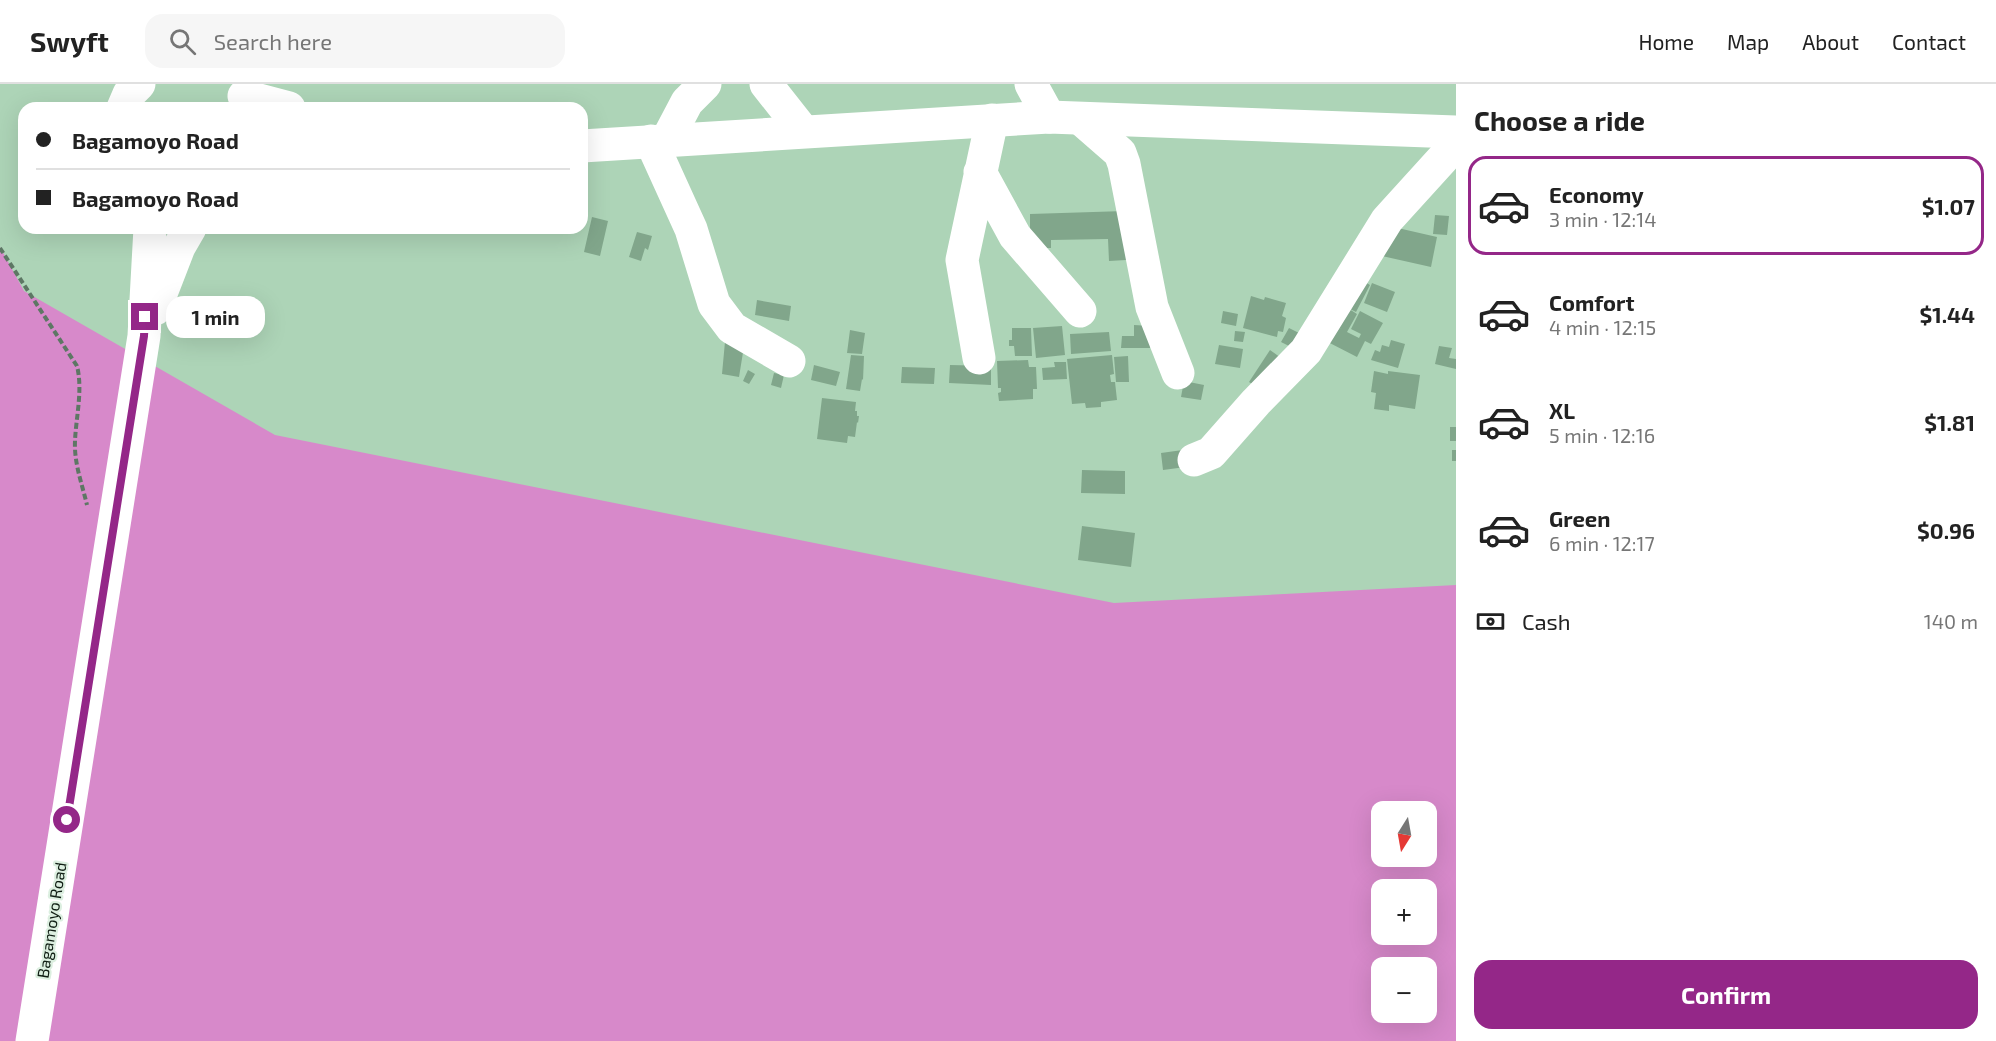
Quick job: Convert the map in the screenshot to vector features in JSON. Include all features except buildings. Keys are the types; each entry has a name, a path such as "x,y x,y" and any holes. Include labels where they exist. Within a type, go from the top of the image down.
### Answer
{"main road":[{"path":"126,102 129,94 139,84"},
{"path":"659,141 687,102 705,84"},
{"path":"766,84 803,131"},
{"path":"1032,84 1049,117"},
{"path":"241,92 271,102"},
{"path":"588,146 1049,117 1456,132"},
{"path":"1081,119 1120,153 1152,308 1178,374"},
{"path":"979,358 962,260 992,120"},
{"path":"659,141 691,230 705,280 718,310 732,328 789,361"},
{"path":"1194,460 1211,453 1256,402 1306,351 1387,220 1456,144"},
{"path":"980,172 1015,236 1063,288 1080,311"},
{"name":"Bagamoyo Road","path":"32,1041 144,336 150,234"},
{"name":"Bagamoyo Road","path":"144,336 179,247 187,234"}],"path":[{"path":"0,248 77,366 79,379 75,459 87,505"}],"shaded area":[{"path":"0,247 24,291 275,435 1114,603 1456,585 1456,1041 0,1041"}],"route":[{"path":"67,820 144,336 145,317"}]}
